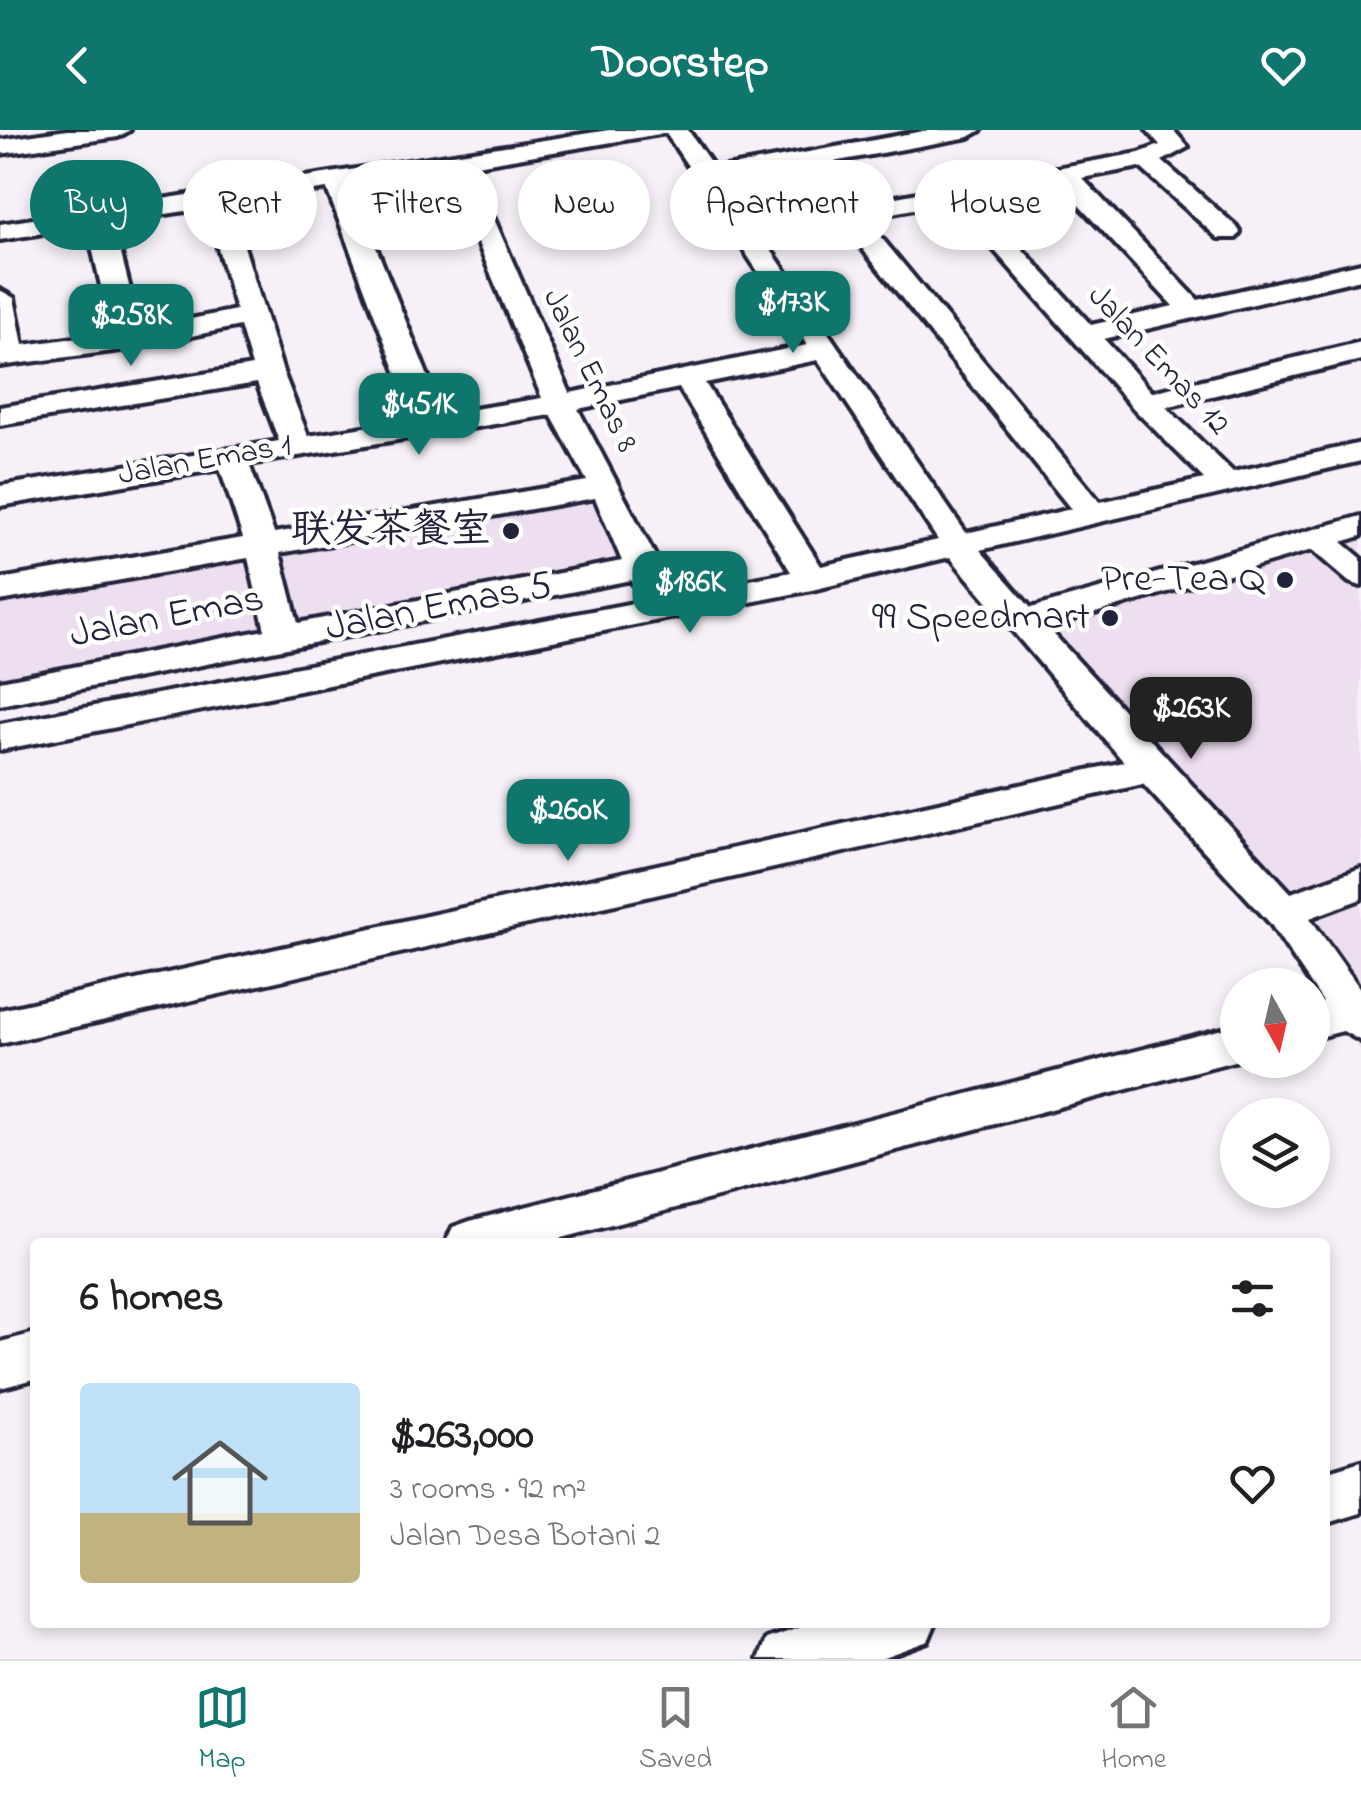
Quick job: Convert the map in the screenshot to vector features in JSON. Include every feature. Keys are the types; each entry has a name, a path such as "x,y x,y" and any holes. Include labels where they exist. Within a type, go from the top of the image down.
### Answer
{"street":[{"path":"0,147 118,130"},
{"path":"469,160 656,130"},
{"path":"676,130 695,160"},
{"path":"805,160 969,130"},
{"path":"1076,170 1145,159 1176,147 1159,130"},
{"path":"1145,159 1227,232"},
{"path":"317,185 337,182"},
{"path":"1076,186 1194,312"},
{"path":"0,232 30,227"},
{"path":"106,250 128,340"},
{"path":"231,250 268,372 296,445"},
{"path":"364,250 432,425"},
{"name":"Jalan Emas 8","path":"494,250 560,404 606,487 660,610"},
{"path":"758,250 960,548 1151,769 1284,912 1342,1019"},
{"path":"877,250 1094,516"},
{"name":"Jalan Emas 12","path":"1009,250 1145,402 1228,486"},
{"path":"1084,334 1354,280"},
{"path":"0,298 6,356 128,340 250,316"},
{"name":"Jalan Emas 1","path":"0,496 560,404 824,350"},
{"path":"1145,402 1361,351"},
{"path":"0,416 268,372"},
{"path":"688,379 812,579"},
{"name":"Jalan Emas 5","path":"0,736 812,579 960,548 1361,452"},
{"path":"231,457 262,545 284,638"},
{"path":"0,590 606,487"},
{"path":"1027,621 1361,526"},
{"path":"1318,539 1361,575"},
{"name":"Jalan Emas","path":"0,693 644,567"},
{"path":"0,1027 1151,769"},
{"path":"1284,912 1361,883"},
{"path":"485,1238 1220,1047"},
{"path":"0,1365 30,1357"},
{"path":"1330,1496 1361,1487"},
{"path":"787,1659 889,1628"}],"shaded area":[{"path":"615,479 660,573 0,701 0,583"},
{"path":"1361,517 1361,1052 1330,1005 1330,968 1306,968 1271,915 1010,618"}],"place":[{"name":"联发茶餐室","path":"511,531"},
{"name":"Pre-Tea Q","path":"1285,580"},
{"name":"99 Speedmart","path":"1110,618"}]}
